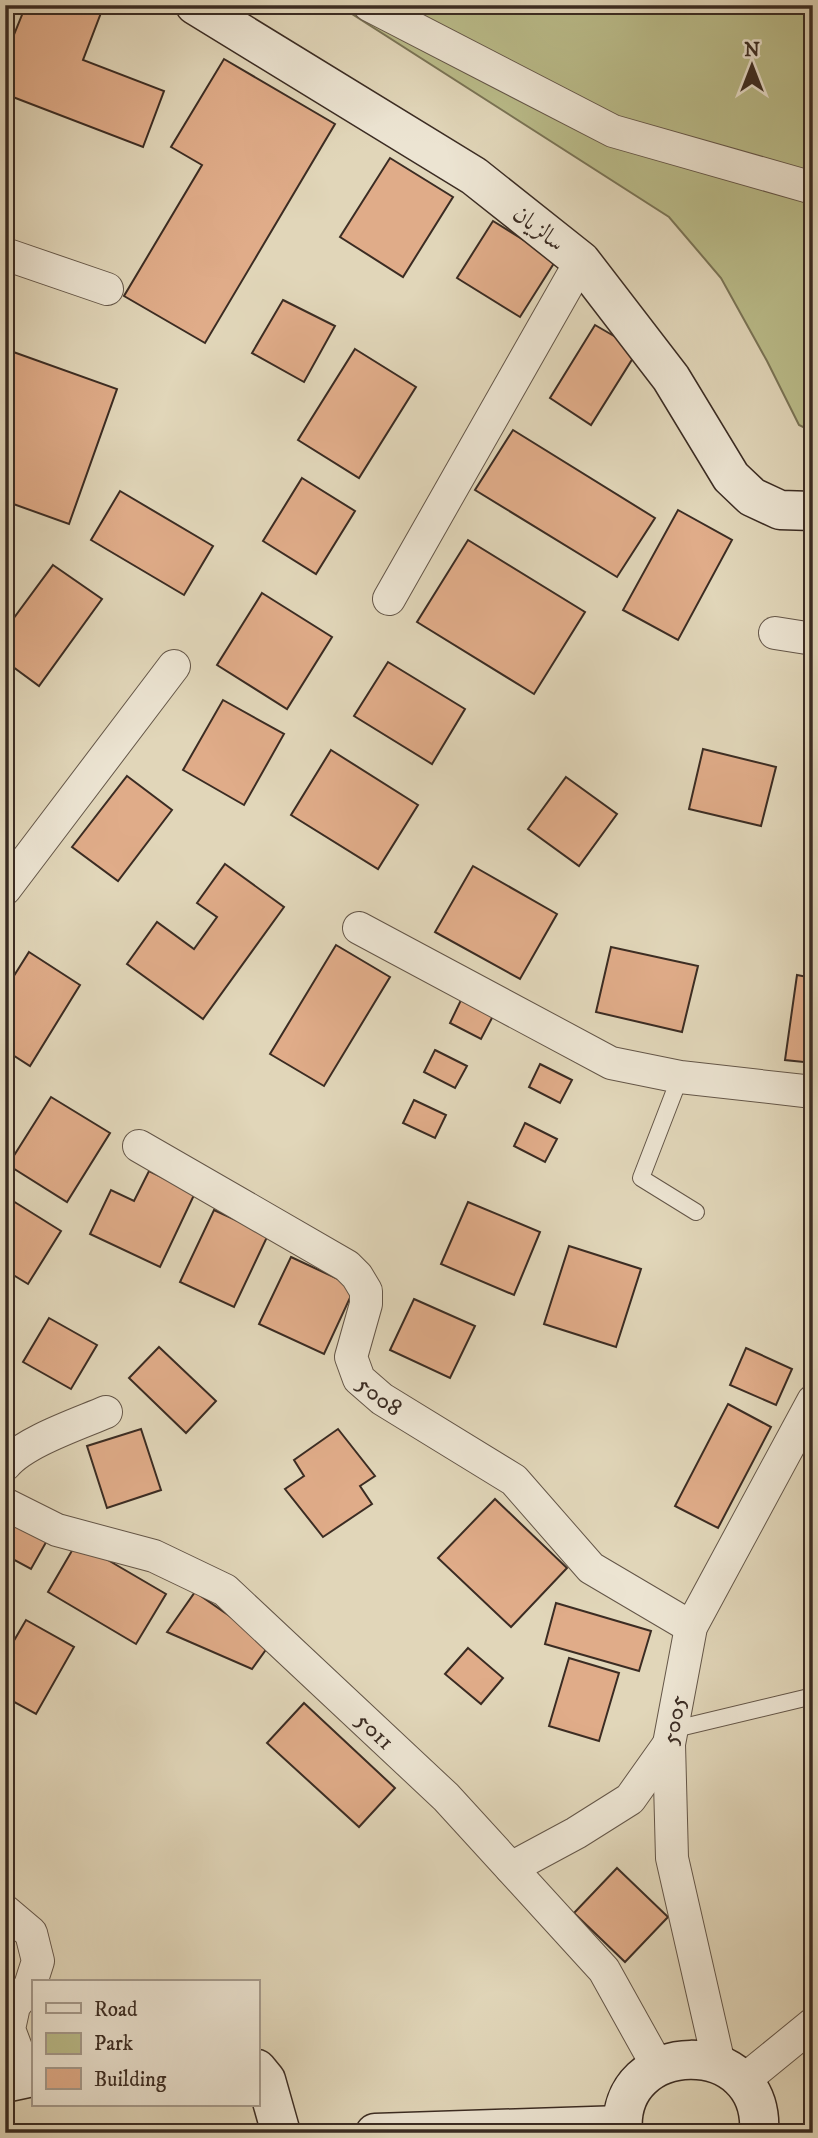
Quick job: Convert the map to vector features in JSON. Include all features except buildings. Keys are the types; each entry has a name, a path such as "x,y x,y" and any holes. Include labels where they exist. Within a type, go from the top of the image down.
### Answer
{"street":[{"name":"سالزيان","path":"195,5 474,176 581,261 671,378 731,477 752,497 779,510 813,511"},
{"path":"369,5 613,131 813,188"},
{"path":"5,254 107,289"},
{"path":"389,599 581,261"},
{"path":"775,633 813,639"},
{"path":"5,889 174,666"},
{"path":"359,928 611,1063 680,1077 813,1092"},
{"name":"5008","path":"139,1146 347,1266 366,1291 366,1304 351,1357 359,1379 382,1399 514,1480 591,1568 691,1626"},
{"name":"5005","path":"731,2073 672,1858 670,1737 691,1626 813,1401"},
{"path":"5,1465 12,1457 63,1430 106,1412"},
{"name":"5011","path":"5,1504 57,1530 154,1556 225,1590 446,1797 604,1970 657,2067"},
{"path":"511,1868 576,1833 630,1798 670,1737"},
{"path":"5,1911 32,1933 38,1961 30,1986 14,2006 9,2029 22,2080"},
{"path":"731,2073 813,2024"},
{"path":"374,2133 623,2129 625,2107 632,2091 643,2077 657,2067 677,2059 698,2058 731,2073 754,2099 760,2120 759,2133"},
{"path":"259,2071 266,2080 281,2133"}],"lane":[{"path":"680,1077 641,1178 696,1212"},
{"path":"670,1737 809,1697"}],"green space":[{"path":"338,5 813,5 813,432 799,425 721,278 669,217"}]}
